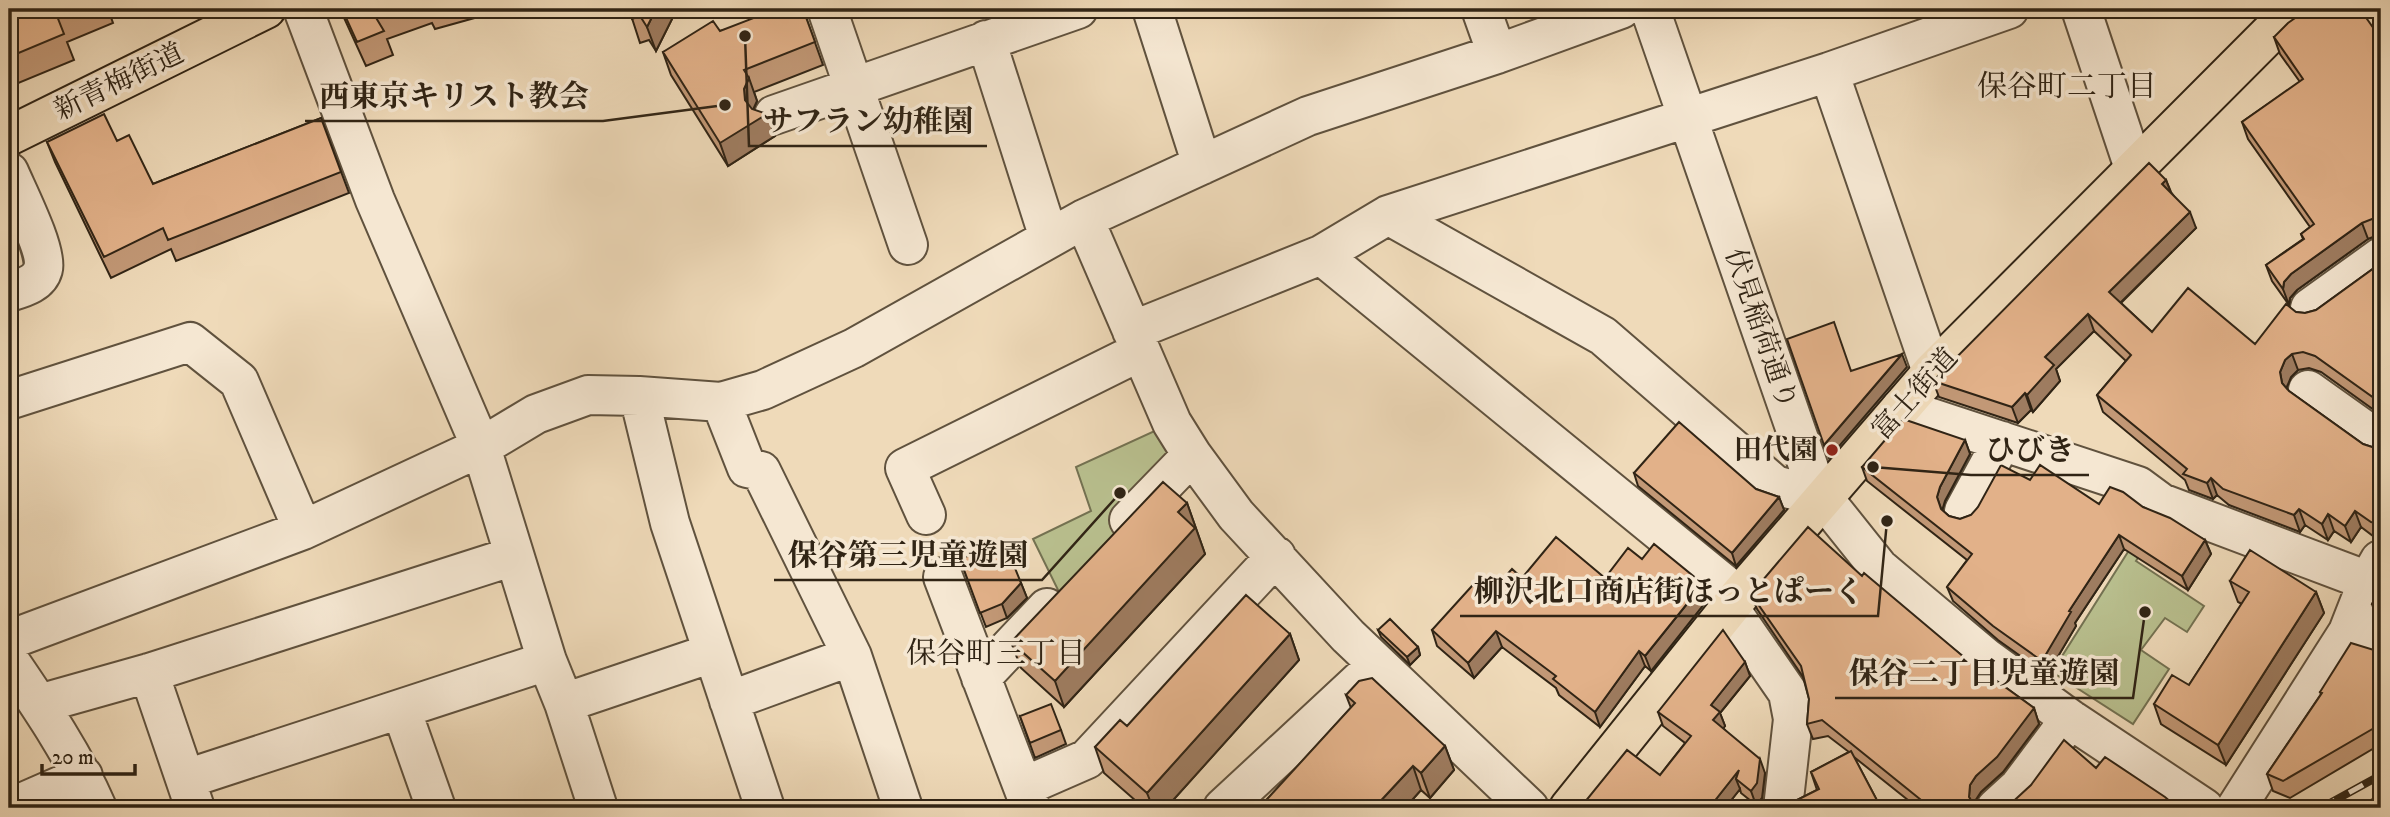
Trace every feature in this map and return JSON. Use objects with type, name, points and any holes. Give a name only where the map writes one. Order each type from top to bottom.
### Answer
[{"type":"main road","name":"新青梅街道","points":[[9,136],[266,9]]},
{"type":"main road","name":"富士街道","points":[[1569,808],[1730,599],[1823,498],[1932,372],[2294,9]]},
{"type":"street","points":[[303,9],[375,200],[481,447],[547,661],[598,808]]},
{"type":"street","points":[[827,9],[908,245]]},
{"type":"street","points":[[774,115],[1078,9]]},
{"type":"street","points":[[1152,9],[1202,165]]},
{"type":"street","points":[[1481,9],[1497,54]]},
{"type":"street","points":[[9,640],[303,530],[481,447],[536,414],[588,395],[720,402],[764,390],[854,348],[1084,219],[1308,116],[1497,54],[1620,9]]},
{"type":"street","name":"伏見稲荷通り","points":[[1650,9],[1810,471],[1823,498],[1879,568],[1985,657],[2070,719],[2203,808]]},
{"type":"street","points":[[926,515],[905,468],[1136,341],[1321,255],[1388,215],[1829,72],[2009,9]]},
{"type":"street","points":[[2081,9],[2134,169]]},
{"type":"street","points":[[986,40],[1049,238]]},
{"type":"street","points":[[1829,72],[1932,372]]},
{"type":"street","points":[[9,172],[44,254],[43,270],[34,282],[9,292]]},
{"type":"street","points":[[1388,215],[1603,336],[1775,485],[1823,498]]},
{"type":"street","points":[[1084,219],[1172,423],[1236,515],[1348,636],[1529,808]]},
{"type":"street","points":[[1321,255],[1730,599],[1788,693],[1793,719],[1786,806]]},
{"type":"street","points":[[2310,308],[2381,257]]},
{"type":"street","points":[[9,400],[190,342],[239,381],[303,530]]},
{"type":"street","points":[[2308,390],[2381,442]]},
{"type":"street","points":[[639,396],[670,523],[765,808]]},
{"type":"street","points":[[720,402],[747,468],[761,471],[852,656],[903,808]]},
{"type":"street","points":[[1901,408],[2137,486],[2161,503],[2375,570],[2364,639],[2236,808]]},
{"type":"street","points":[[1964,511],[2001,441]]},
{"type":"street","points":[[1106,545],[1192,455]]},
{"type":"street","points":[[39,704],[149,673],[514,556]]},
{"type":"street","points":[[943,577],[1027,798],[1087,759],[1276,556]]},
{"type":"street","points":[[981,678],[1069,584]]},
{"type":"street","points":[[564,704],[712,653]]},
{"type":"street","points":[[729,701],[852,656]]},
{"type":"street","points":[[9,660],[39,704],[90,792],[10,808]]},
{"type":"street","points":[[149,673],[190,794],[401,709],[547,661]]},
{"type":"street","points":[[1223,808],[1377,665]]},
{"type":"street","points":[[401,709],[436,808]]},
{"type":"street","points":[[1996,808],[2019,787],[2070,719]]},
{"type":"green space","points":[[1172,423],[1192,455],[1060,594],[1033,539],[1091,511],[1076,467]]},
{"type":"green space","points":[[2157,506],[2167,512],[2136,561],[2204,606],[2187,632],[2165,618],[2141,650],[2169,669],[2133,724],[2052,672]]},
{"type":"building","points":[[9,9],[75,9],[57,16],[64,34],[9,57]]},
{"type":"building","points":[[342,9],[396,9],[375,16],[384,31],[357,42]]},
{"type":"building","points":[[629,9],[656,9],[647,27],[640,16],[632,19]]},
{"type":"building","points":[[777,9],[803,9],[815,42],[744,70],[749,78],[744,89],[745,100],[752,109],[767,114],[720,143],[663,52],[713,21],[720,31]]},
{"type":"building","points":[[2308,9],[2360,9],[2381,39],[2381,220],[2372,219],[2362,223],[2291,274],[2284,282],[2283,289],[2266,265],[2304,239],[2301,234],[2314,224],[2242,122],[2303,79],[2274,37]]},
{"type":"building","points":[[104,114],[117,141],[129,135],[153,184],[321,118],[341,172],[168,240],[163,228],[104,257],[47,142]]},
{"type":"building","points":[[2149,163],[2166,180],[2162,184],[2190,212],[2109,292],[2152,332],[2188,288],[2255,344],[2286,304],[2296,312],[2316,310],[2381,263],[2381,403],[2315,356],[2303,352],[2292,354],[2285,360],[2280,372],[2282,383],[2289,391],[2363,444],[2381,446],[2381,524],[2371,522],[2355,511],[2345,526],[2328,514],[2322,524],[2299,509],[2294,515],[2223,489],[2211,478],[2207,483],[2183,474],[2187,469],[2097,395],[2131,355],[2088,314],[2045,357],[2054,365],[2027,395],[2025,393],[2012,407],[1933,381]]},
{"type":"building","points":[[1834,322],[1851,371],[1902,354],[1824,445],[1787,339]]},
{"type":"building","points":[[1903,419],[1965,440],[1937,497],[1941,509],[1949,516],[1960,519],[1971,515],[2001,465],[2030,480],[2040,465],[2099,504],[2110,487],[2123,492],[2143,507],[2170,518],[2205,540],[2182,576],[2119,535],[2069,611],[2071,612],[2042,661],[1993,626],[1947,587],[1972,554],[1862,467]]},
{"type":"building","points":[[1679,422],[1756,489],[1779,497],[1732,553],[1634,473]]},
{"type":"building","points":[[1163,482],[1187,503],[1178,512],[1195,528],[1055,681],[1011,642]]},
{"type":"building","points":[[1808,527],[1862,576],[1864,573],[1965,658],[2034,708],[1997,757],[1970,785],[1969,797],[1976,808],[1931,808],[1822,720],[1807,724],[1809,699],[1801,666],[1751,594]]},
{"type":"building","points":[[1556,537],[1605,578],[1628,548],[1642,559],[1654,544],[1703,584],[1645,656],[1639,651],[1595,712],[1553,679],[1556,676],[1496,631],[1468,663],[1432,630],[1481,576],[1495,588],[1512,569],[1522,578]]},
{"type":"building","points":[[1004,541],[1021,583],[1002,604],[980,613],[960,559]]},
{"type":"building","points":[[2250,550],[2316,592],[2218,745],[2154,704],[2172,675],[2189,685],[2249,592],[2230,581]]},
{"type":"building","points":[[2381,588],[2381,608],[2372,604]]},
{"type":"building","points":[[1246,595],[1290,634],[1147,793],[1095,747],[1120,720],[1127,726]]},
{"type":"building","points":[[1390,619],[1418,647],[1407,657],[1378,630]]},
{"type":"building","points":[[1723,630],[1745,662],[1711,705],[1720,712],[1713,720],[1760,759],[1757,783],[1751,791],[1736,779],[1739,770],[1709,808],[1580,808],[1627,750],[1660,775],[1691,736],[1658,712]]},
{"type":"building","points":[[2351,643],[2381,650],[2381,724],[2283,781],[2267,774],[2322,693],[2320,692]]},
{"type":"building","points":[[1372,678],[1445,746],[1421,773],[1413,766],[1374,808],[1259,808],[1355,703],[1346,695],[1359,681]]},
{"type":"building","points":[[1051,704],[1061,730],[1030,743],[1020,716]]},
{"type":"building","points":[[2064,740],[2096,768],[2105,757],[2178,808],[2006,808],[2031,785]]},
{"type":"building","points":[[1851,751],[1881,808],[1801,808],[1797,800],[1819,789],[1811,772]]},
{"type":"railway","points":[[2321,808],[2381,775]]},
{"type":"railway","points":[[2362,808],[2381,798]]},
{"type":"place","name":"サフラン幼稚園","points":[[745,36]]},
{"type":"place","name":"西東京キリスト教会","points":[[725,105]]},
{"type":"place","name":"田代園","points":[[1832,450]]},
{"type":"place","name":"ひびき","points":[[1873,467]]},
{"type":"place","name":"保谷第三児童遊園","points":[[1120,493]]},
{"type":"place","name":"柳沢北口商店街ほっとぱーく","points":[[1887,521]]},
{"type":"place","name":"保谷二丁目児童遊園","points":[[2145,612]]},
{"type":"district","name":"保谷町二丁目","points":[[2067,87]]},
{"type":"district","name":"保谷町三丁目","points":[[996,654]]}]
